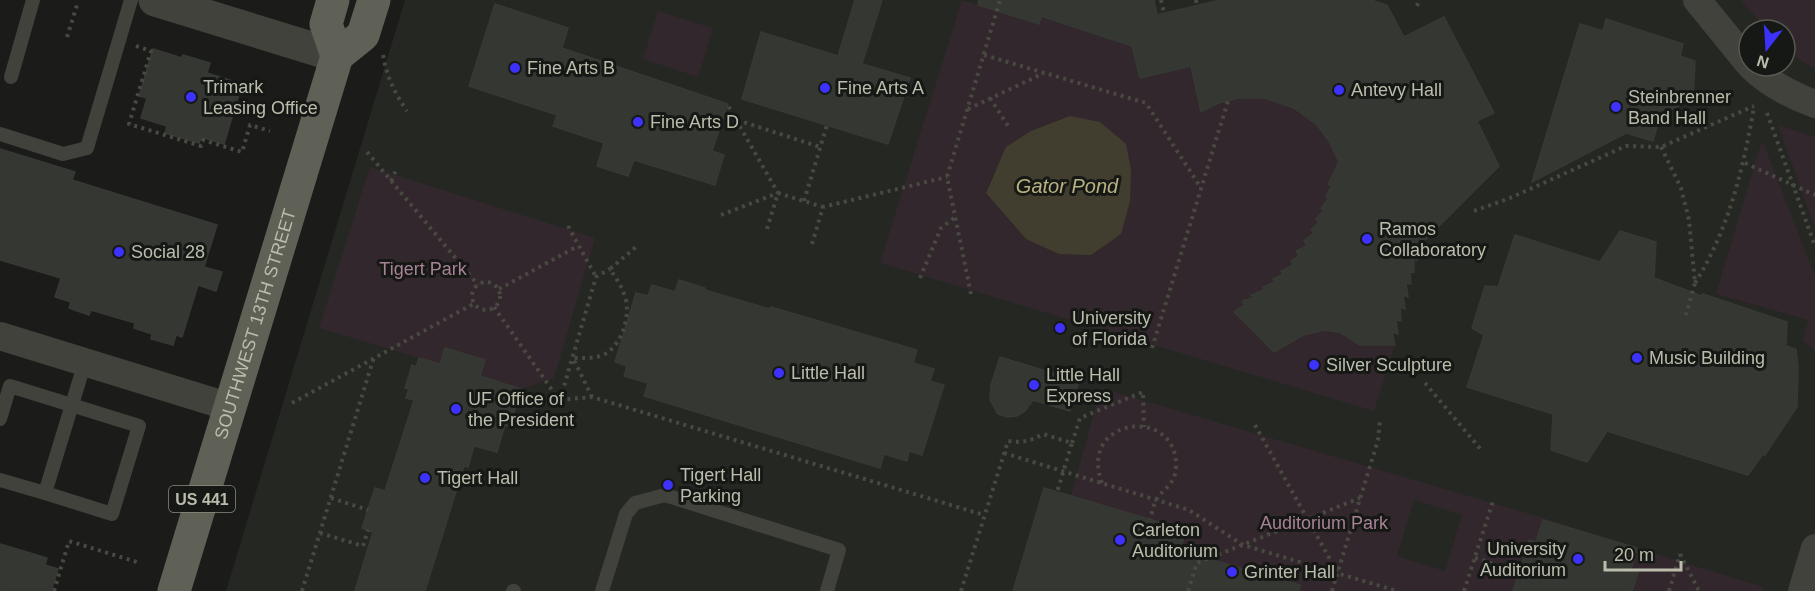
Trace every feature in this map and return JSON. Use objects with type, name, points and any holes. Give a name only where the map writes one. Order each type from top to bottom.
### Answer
[{"type":"main road","points":[[333,0],[326,24],[337,56],[363,35],[374,0]]},
{"type":"main road","name":"SOUTHWEST 13TH STREET","points":[[174,591],[337,56]]},
{"type":"street","points":[[155,0],[337,56]]},
{"type":"street","points":[[1697,0],[1737,49]]},
{"type":"street","points":[[1766,78],[1796,97],[1815,104]]},
{"type":"street","points":[[0,336],[231,407]]},
{"type":"street","points":[[1802,591],[1815,548]]},
{"type":"lane","points":[[10,77],[33,0]]},
{"type":"lane","points":[[0,134],[63,154],[87,148],[130,0]]},
{"type":"lane","points":[[45,494],[85,362]]},
{"type":"lane","points":[[0,419],[10,387],[140,426],[112,514],[0,480]]},
{"type":"lane","points":[[602,591],[626,514],[635,503],[665,495],[839,549],[826,591]]},
{"type":"path","points":[[971,294],[947,177],[1000,0]]},
{"type":"path","points":[[1161,0],[1164,13]]},
{"type":"path","points":[[1417,6],[1419,0]]},
{"type":"path","points":[[67,37],[77,5]]},
{"type":"path","points":[[132,45],[151,51],[129,124],[201,146],[203,140],[242,152],[250,125],[270,131]]},
{"type":"path","points":[[383,54],[393,91],[407,111]]},
{"type":"path","points":[[984,55],[1146,103],[1201,188]]},
{"type":"path","points":[[968,109],[1045,73]]},
{"type":"path","points":[[990,98],[1010,129]]},
{"type":"path","points":[[1152,348],[1228,101]]},
{"type":"path","points":[[727,104],[778,193],[767,229]]},
{"type":"path","points":[[1474,211],[1510,198],[1626,146],[1661,147],[1754,106],[1744,163],[1721,235],[1710,260],[1695,283],[1686,315]]},
{"type":"path","points":[[1767,113],[1815,246]]},
{"type":"path","points":[[736,120],[820,147]]},
{"type":"path","points":[[804,201],[827,125]]},
{"type":"path","points":[[1661,147],[1681,188],[1689,220],[1695,283]]},
{"type":"path","points":[[367,152],[478,285]]},
{"type":"path","points":[[1744,163],[1815,195]]},
{"type":"path","points":[[391,181],[397,168]]},
{"type":"path","points":[[721,215],[778,193],[824,207],[947,177]]},
{"type":"path","points":[[812,244],[824,207]]},
{"type":"path","points":[[920,278],[942,228],[954,218]]},
{"type":"path","points":[[568,226],[596,278]]},
{"type":"path","points":[[499,289],[578,246]]},
{"type":"path","points":[[560,400],[596,278],[636,247]]},
{"type":"path","points":[[573,358],[591,359],[607,353],[618,341],[624,328],[625,296],[610,269]]},
{"type":"path","points":[[492,283],[499,289],[499,301],[494,307],[481,309],[475,303],[473,291],[478,285],[492,283]]},
{"type":"path","points":[[292,403],[475,303]]},
{"type":"path","points":[[494,307],[560,400]]},
{"type":"path","points":[[302,591],[374,357]]},
{"type":"path","points":[[573,358],[592,397]]},
{"type":"path","points":[[1425,383],[1483,452]]},
{"type":"path","points":[[1057,492],[1080,418],[1143,392],[1144,427]]},
{"type":"path","points":[[560,400],[592,397],[984,515]]},
{"type":"path","points":[[1332,591],[1377,440],[1380,418]]},
{"type":"path","points":[[1255,425],[1338,573]]},
{"type":"path","points":[[1102,483],[1098,473],[1100,450],[1115,432],[1126,427],[1144,427],[1162,434],[1170,444],[1175,456],[1176,468],[1173,480],[1166,491],[1156,499],[1150,519]]},
{"type":"path","points":[[961,591],[1008,441],[1020,443],[1043,434],[1072,442]]},
{"type":"path","points":[[1004,453],[1190,510],[1243,545],[1397,591]]},
{"type":"path","points":[[331,498],[368,510]]},
{"type":"path","points":[[1188,591],[1197,563],[1360,498]]},
{"type":"path","points":[[1464,591],[1494,498]]},
{"type":"path","points":[[320,533],[363,546],[368,530]]},
{"type":"path","points":[[54,591],[69,541],[137,562]]},
{"type":"path","points":[[1669,591],[1680,554],[1699,591]]},
{"type":"path","points":[[1475,558],[1519,572]]},
{"type":"shaded area","name":"University of Florida","points":[[405,0],[1815,0],[1815,591],[226,591]]},
{"type":"green space","points":[[962,0],[1039,24],[1042,13],[1051,19],[1119,42],[1131,41],[1140,78],[1184,68],[1179,47],[1187,45],[1202,113],[1231,101],[1262,99],[1292,107],[1318,125],[1341,166],[1328,183],[1332,186],[1326,195],[1329,198],[1321,207],[1324,210],[1319,222],[1311,230],[1314,233],[1307,246],[1297,251],[1299,256],[1291,261],[1293,265],[1282,271],[1283,274],[1274,279],[1275,282],[1263,287],[1264,290],[1252,294],[1254,298],[1243,302],[1245,305],[1234,312],[1293,340],[1314,331],[1324,330],[1340,332],[1360,345],[1395,345],[1374,411],[880,263]],"holes":[[[994,172],[1026,239],[986,193]]]},
{"type":"green space","points":[[1741,0],[1815,0],[1815,69],[1797,58],[1797,18],[1757,18]]},
{"type":"green space","points":[[658,11],[713,28],[698,77],[643,59]]},
{"type":"green space","points":[[1778,125],[1815,137],[1815,228]]},
{"type":"green space","points":[[1762,140],[1815,276],[1815,350],[1803,341],[1808,320],[1716,294]]},
{"type":"green space","name":"Tigert Park","points":[[370,167],[595,238],[554,378],[521,389],[480,376],[485,360],[445,348],[440,364],[319,328]]},
{"type":"green space","name":"Auditorium Park","points":[[1101,388],[1530,514],[1762,587],[1764,591],[1632,591],[1638,573],[1631,570],[1637,548],[1543,520],[1536,542],[1528,541],[1513,591],[1292,591],[1180,549],[1186,530],[1071,496]],"holes":[[[1414,500],[1462,515],[1445,571],[1397,556]]]},
{"type":"water","name":"Gator Pond","points":[[1070,116],[1100,122],[1126,144],[1131,170],[1130,201],[1121,234],[1091,255],[1059,254],[1026,239],[986,193],[1006,147],[1031,131]]},
{"type":"building","name":"Fine Arts A","points":[[855,0],[882,0],[862,64],[910,78],[888,144],[742,99],[761,32],[838,56]]},
{"type":"building","points":[[979,0],[1154,0],[1157,15],[1220,0],[1371,0],[1387,5],[1404,37],[1444,17],[1494,113],[1477,121],[1499,166],[1423,242],[1417,260],[1414,259],[1414,272],[1410,271],[1411,284],[1406,283],[1408,297],[1403,295],[1405,309],[1400,307],[1401,321],[1396,320],[1398,334],[1392,332],[1395,345],[1360,345],[1340,332],[1324,330],[1303,335],[1274,352],[1234,312],[1245,305],[1242,301],[1254,298],[1251,295],[1264,290],[1263,287],[1275,282],[1273,279],[1283,274],[1281,271],[1293,265],[1291,261],[1299,256],[1296,251],[1307,246],[1304,241],[1314,233],[1311,230],[1319,222],[1316,219],[1324,210],[1321,208],[1329,198],[1326,196],[1332,186],[1328,184],[1339,162],[1329,141],[1317,125],[1294,108],[1264,98],[1239,98],[1219,103],[1201,112],[1191,66],[1140,78],[1132,46],[1041,16],[1039,24],[978,5]]},
{"type":"building","name":"Fine Arts D","points":[[495,4],[568,28],[562,48],[728,104],[712,151],[724,155],[715,185],[634,160],[628,176],[597,166],[604,143],[553,126],[557,115],[469,86]]},
{"type":"building","name":"Steinbrenner Band Hall","points":[[1606,19],[1683,44],[1680,56],[1695,61],[1693,99],[1660,115],[1653,141],[1626,133],[1532,182],[1580,24],[1603,31]]},
{"type":"building","name":"Trimark Leasing Office","points":[[153,49],[182,58],[183,55],[210,63],[207,73],[242,84],[224,144],[201,137],[199,143],[165,133],[167,126],[141,118],[147,98],[139,96]]},
{"type":"building","name":"Social 28","points":[[0,149],[75,172],[72,180],[217,225],[204,267],[222,272],[216,291],[198,285],[182,337],[176,335],[173,345],[151,339],[152,334],[134,328],[135,323],[91,310],[89,315],[69,308],[71,302],[55,297],[61,278],[0,260]]},
{"type":"building","name":"Music Building","points":[[1620,231],[1656,242],[1654,278],[1702,296],[1703,294],[1787,322],[1786,346],[1796,349],[1797,407],[1765,455],[1762,455],[1748,475],[1607,431],[1587,462],[1551,450],[1553,414],[1467,387],[1484,335],[1472,328],[1485,286],[1498,287],[1515,235],[1600,262]]},
{"type":"building","name":"Little Hall","points":[[679,280],[705,288],[705,290],[917,350],[913,363],[934,369],[930,381],[944,385],[922,455],[909,451],[907,461],[884,454],[880,468],[644,396],[648,383],[624,376],[627,366],[615,362],[636,293],[648,296],[652,285],[675,292]]},
{"type":"building","name":"Tigert Hall","points":[[445,348],[485,360],[480,376],[521,389],[510,427],[505,425],[497,452],[474,446],[468,467],[464,466],[425,591],[355,591],[373,532],[362,528],[375,488],[385,491],[414,400],[406,398],[409,389],[405,388],[412,365],[416,367],[419,358],[440,364]]},
{"type":"building","name":"Little Hall Express","points":[[1000,357],[1079,381],[1070,411],[1033,400],[1025,411],[1017,416],[1007,417],[998,414],[990,400],[991,385]]},
{"type":"building","name":"Carleton Auditorium","points":[[1044,488],[1186,530],[1180,551],[1300,585],[1299,591],[1013,591]]},
{"type":"building","name":"University Auditorium","points":[[1543,520],[1637,548],[1631,570],[1638,573],[1632,591],[1513,591],[1529,540],[1536,542]]},
{"type":"building","points":[[0,544],[47,558],[45,565],[58,569],[51,591],[0,591]]},
{"type":"place","name":"Fine Arts B","points":[[515,68]]},
{"type":"place","name":"Fine Arts A","points":[[825,88]]},
{"type":"place","name":"Antevy Hall","points":[[1339,90]]},
{"type":"place","name":"Trimark Leasing Office","points":[[191,97]]},
{"type":"place","name":"Steinbrenner Band Hall","points":[[1616,107]]},
{"type":"place","name":"Fine Arts D","points":[[638,122]]},
{"type":"place","name":"Ramos Collaboratory","points":[[1367,239]]},
{"type":"place","name":"Social 28","points":[[119,252]]},
{"type":"place","name":"University of Florida","points":[[1060,328]]},
{"type":"place","name":"Music Building","points":[[1637,358]]},
{"type":"place","name":"Silver Sculpture","points":[[1314,365]]},
{"type":"place","name":"Little Hall","points":[[779,373]]},
{"type":"place","name":"Little Hall Express","points":[[1034,385]]},
{"type":"place","name":"UF Office of the President","points":[[456,409]]},
{"type":"place","name":"Tigert Hall","points":[[425,478]]},
{"type":"place","name":"Tigert Hall Parking","points":[[668,485]]},
{"type":"place","name":"Carleton Auditorium","points":[[1120,540]]},
{"type":"place","name":"University Auditorium","points":[[1578,559]]},
{"type":"place","name":"Grinter Hall","points":[[1232,572]]}]
